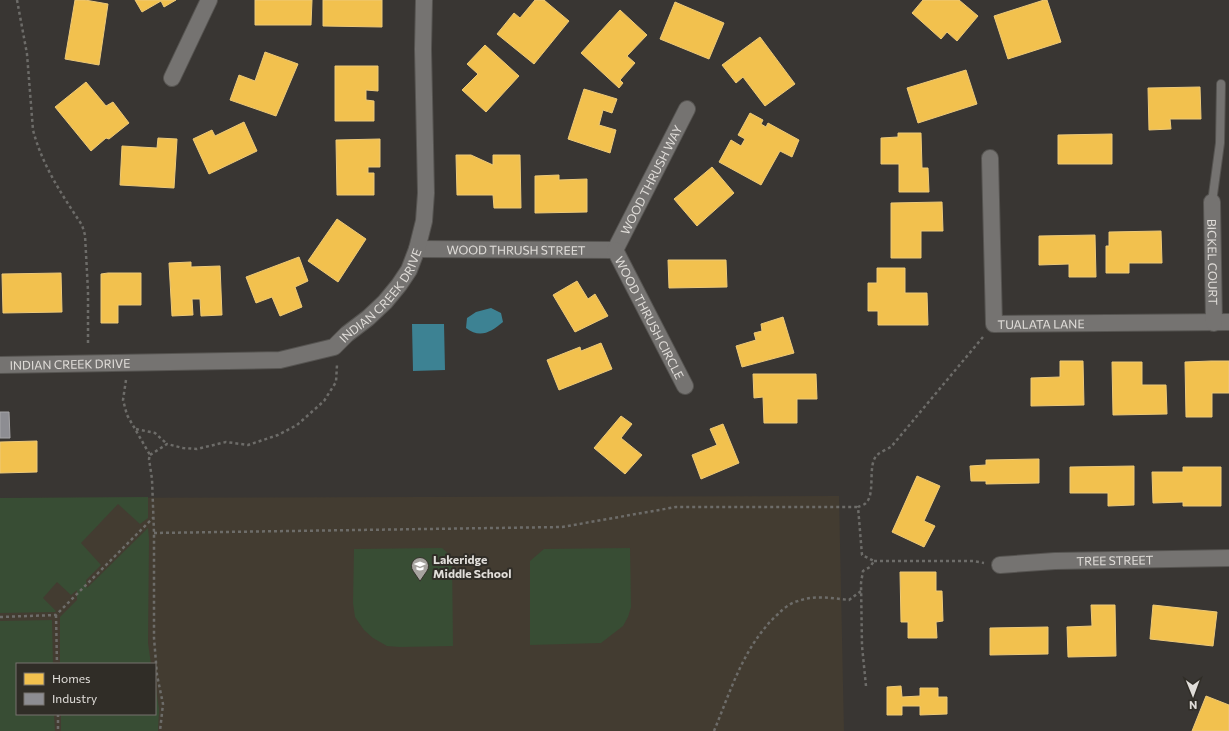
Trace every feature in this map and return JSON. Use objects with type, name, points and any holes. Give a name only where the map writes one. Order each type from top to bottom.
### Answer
[{"type":"street","points":[[172,78],[209,0]]},
{"type":"street","name":"INDIAN CREEK DRIVE","points":[[0,365],[280,360],[334,347],[368,318],[385,302],[399,285],[408,270],[417,249],[424,221],[426,194],[422,49],[424,0]]},
{"type":"street","name":"WOOD THRUSH WAY","points":[[615,250],[687,109]]},
{"type":"street","name":"TUALATA LANE","points":[[990,158],[994,324],[1221,323]]},
{"type":"street","name":"BICKEL COURT","points":[[1212,202],[1221,323]]},
{"type":"street","name":"WOOD THRUSH STREET","points":[[417,249],[615,250]]},
{"type":"street","name":"WOOD THRUSH CIRCLE","points":[[615,250],[685,386]]},
{"type":"street","name":"TREE STREET","points":[[1000,565],[1055,561],[1229,558]]},
{"type":"lane","points":[[1212,202],[1220,143],[1221,84]]},
{"type":"path","points":[[17,0],[27,54],[33,130],[46,167],[82,225],[85,235],[88,291],[88,346]]},
{"type":"path","points":[[154,533],[562,527],[676,507],[858,507],[867,502],[870,495],[872,465],[877,455],[891,447],[994,324]]},
{"type":"path","points":[[136,429],[155,433],[167,444],[183,448],[197,448],[226,442],[248,445],[278,435],[297,425],[324,401],[336,382],[338,362],[334,347]]},
{"type":"path","points":[[123,362],[127,378],[123,400],[127,415],[150,455],[154,517],[154,638],[157,675],[163,704],[160,731]]},
{"type":"path","points":[[150,455],[167,444]]},
{"type":"path","points":[[858,507],[862,555],[874,561],[973,561],[1000,565]]},
{"type":"path","points":[[0,617],[56,616],[154,517]]},
{"type":"path","points":[[866,686],[862,646],[861,583],[863,571],[870,567],[874,561]]},
{"type":"path","points":[[714,731],[745,656],[754,642],[780,612],[796,601],[826,598],[849,600],[862,591]]},
{"type":"path","points":[[56,616],[57,663]]},
{"type":"path","points":[[58,715],[58,731]]},
{"type":"shaded area","name":"Lakeridge Middle School","points":[[839,496],[844,731],[0,731],[0,498]]},
{"type":"green space","points":[[148,497],[148,518],[140,524],[118,504],[81,543],[101,565],[86,580],[87,588],[148,528],[148,643],[151,663],[60,663],[60,617],[77,600],[77,590],[71,595],[57,582],[43,598],[56,611],[55,612],[0,613],[0,498]]},
{"type":"green space","points":[[442,548],[452,557],[453,646],[387,646],[373,638],[364,630],[355,617],[353,603],[354,549]]},
{"type":"green space","points":[[630,548],[631,607],[623,626],[601,643],[530,645],[530,561],[544,549]]},
{"type":"green space","points":[[52,620],[53,663],[16,663],[16,715],[54,715],[55,731],[0,731],[0,621]]},
{"type":"green space","points":[[156,689],[159,709],[158,731],[61,731],[61,715],[156,715]]},
{"type":"water","points":[[491,308],[501,313],[503,322],[494,329],[481,334],[466,328],[467,318],[476,312]]},
{"type":"water","points":[[412,324],[444,324],[445,370],[413,371]]},
{"type":"building: Homes","points":[[75,0],[85,0],[108,4],[99,65],[65,59]]},
{"type":"building: Homes","points":[[135,0],[176,0],[164,7],[161,1],[142,12]]},
{"type":"building: Homes","points":[[255,0],[312,0],[311,25],[255,25]]},
{"type":"building: Homes","points":[[323,0],[382,0],[382,27],[323,26]]},
{"type":"building: Homes","points":[[535,0],[544,0],[569,21],[534,64],[497,34],[514,13],[520,18]]},
{"type":"building: Homes","points":[[923,0],[959,0],[978,16],[957,41],[947,32],[941,39],[912,13]]},
{"type":"building: Homes","points":[[1047,0],[1061,42],[1008,59],[994,16]]},
{"type":"building: Homes","points":[[675,2],[724,23],[709,59],[660,39]]},
{"type":"building: Homes","points":[[620,10],[647,35],[627,56],[635,63],[620,80],[623,83],[619,88],[581,53]]},
{"type":"building: Homes","points":[[760,37],[795,84],[765,106],[743,77],[736,83],[722,65]]},
{"type":"building: Homes","points":[[485,45],[519,76],[486,112],[462,90],[478,74],[467,64]]},
{"type":"building: Homes","points":[[265,52],[298,64],[276,116],[230,100],[239,75],[255,81]]},
{"type":"building: Homes","points":[[335,66],[378,66],[378,91],[366,90],[366,100],[374,101],[374,121],[335,121]]},
{"type":"building: Homes","points":[[966,70],[977,104],[918,123],[907,88]]},
{"type":"building: Homes","points":[[86,82],[106,106],[113,102],[129,123],[109,139],[106,138],[91,151],[55,107]]},
{"type":"building: Homes","points":[[1200,87],[1201,119],[1170,119],[1171,129],[1149,130],[1148,88]]},
{"type":"building: Homes","points":[[584,89],[617,99],[612,113],[603,110],[599,125],[616,130],[610,153],[568,139]]},
{"type":"building: Homes","points":[[750,113],[763,120],[761,124],[766,127],[768,123],[799,140],[792,157],[780,151],[761,185],[719,162],[731,140],[741,146],[745,139],[738,135]]},
{"type":"building: Homes","points":[[244,122],[257,151],[209,174],[193,139],[212,130],[215,136]]},
{"type":"building: Homes","points":[[898,133],[921,133],[922,168],[928,168],[929,192],[899,192],[899,164],[881,164],[881,138],[898,137]]},
{"type":"building: Homes","points":[[1112,134],[1112,164],[1058,164],[1058,135]]},
{"type":"building: Homes","points":[[158,138],[177,139],[174,188],[120,185],[122,146],[157,148]]},
{"type":"building: Homes","points":[[380,139],[380,167],[368,167],[368,173],[374,173],[374,195],[337,195],[336,140]]},
{"type":"building: Homes","points":[[456,155],[471,155],[493,165],[493,155],[520,155],[521,208],[494,208],[493,195],[457,195]]},
{"type":"building: Homes","points":[[712,167],[734,193],[697,226],[674,199]]},
{"type":"building: Homes","points":[[559,175],[559,180],[587,179],[587,212],[535,213],[535,176]]},
{"type":"building: Homes","points":[[942,202],[943,231],[921,231],[921,258],[891,258],[891,203]]},
{"type":"building: Homes","points":[[337,219],[366,239],[338,282],[308,261]]},
{"type":"building: Homes","points":[[1161,231],[1162,263],[1129,263],[1129,273],[1106,273],[1106,246],[1109,246],[1109,232]]},
{"type":"building: Homes","points":[[1095,235],[1096,277],[1069,277],[1069,264],[1039,265],[1039,236]]},
{"type":"building: Homes","points":[[299,257],[308,281],[295,287],[302,307],[280,316],[272,297],[256,303],[246,277]]},
{"type":"building: Homes","points":[[668,260],[726,260],[727,287],[669,288]]},
{"type":"building: Homes","points":[[191,262],[191,267],[220,266],[222,315],[201,316],[200,299],[192,299],[193,315],[172,316],[169,263]]},
{"type":"building: Homes","points":[[877,268],[905,268],[905,293],[927,293],[928,325],[878,325],[878,311],[868,311],[868,283],[877,283]]},
{"type":"building: Homes","points":[[61,273],[62,312],[3,313],[2,274]]},
{"type":"building: Homes","points":[[141,273],[141,305],[118,305],[118,323],[101,323],[101,274]]},
{"type":"building: Homes","points":[[577,281],[588,299],[595,294],[608,316],[575,332],[553,295]]},
{"type":"building: Homes","points":[[783,317],[794,353],[742,367],[736,346],[756,340],[754,333],[762,331],[761,324]]},
{"type":"building: Homes","points":[[601,343],[612,369],[559,390],[547,360],[580,347],[581,351]]},
{"type":"building: Homes","points":[[1060,361],[1083,361],[1084,405],[1031,406],[1031,378],[1060,377]]},
{"type":"building: Homes","points":[[1229,361],[1229,393],[1212,393],[1212,417],[1186,417],[1185,362]]},
{"type":"building: Homes","points":[[1112,362],[1142,362],[1142,385],[1166,385],[1167,414],[1113,415]]},
{"type":"building: Homes","points":[[753,374],[816,374],[817,399],[797,399],[797,423],[764,423],[763,397],[754,398]]},
{"type":"building: Homes","points":[[621,416],[632,424],[621,438],[642,455],[625,474],[594,448]]},
{"type":"building: Homes","points":[[723,424],[739,463],[701,479],[692,455],[717,445],[710,429]]},
{"type":"building: Homes","points":[[37,441],[37,472],[0,473],[0,442]]},
{"type":"building: Homes","points":[[1039,459],[1039,483],[986,484],[986,481],[971,481],[970,466],[986,465],[986,460]]},
{"type":"building: Homes","points":[[1134,466],[1134,505],[1108,506],[1108,493],[1070,493],[1070,467]]},
{"type":"building: Homes","points":[[1183,467],[1221,467],[1221,506],[1183,506],[1183,502],[1153,503],[1152,472],[1183,472]]},
{"type":"building: Homes","points":[[917,476],[940,486],[924,521],[935,526],[924,547],[892,532]]},
{"type":"building: Homes","points":[[900,572],[936,572],[936,591],[942,591],[943,621],[936,622],[937,638],[908,638],[908,622],[901,622]]},
{"type":"building: Homes","points":[[1091,605],[1115,605],[1116,656],[1068,657],[1067,627],[1092,626]]},
{"type":"building: Homes","points":[[1153,605],[1217,612],[1213,646],[1150,639]]},
{"type":"building: Homes","points":[[1048,627],[1048,654],[990,655],[990,628]]},
{"type":"building: Homes","points":[[901,686],[902,697],[920,696],[920,688],[938,688],[938,697],[947,697],[947,714],[920,715],[920,706],[902,706],[902,715],[887,715],[887,687]]},
{"type":"building: Homes","points":[[1206,696],[1229,705],[1229,731],[1192,731]]},
{"type":"building: Industry","points":[[0,412],[9,412],[10,438],[0,438]]},
{"type":"place","name":"Lakeridge Middle School","points":[[420,581]]}]
